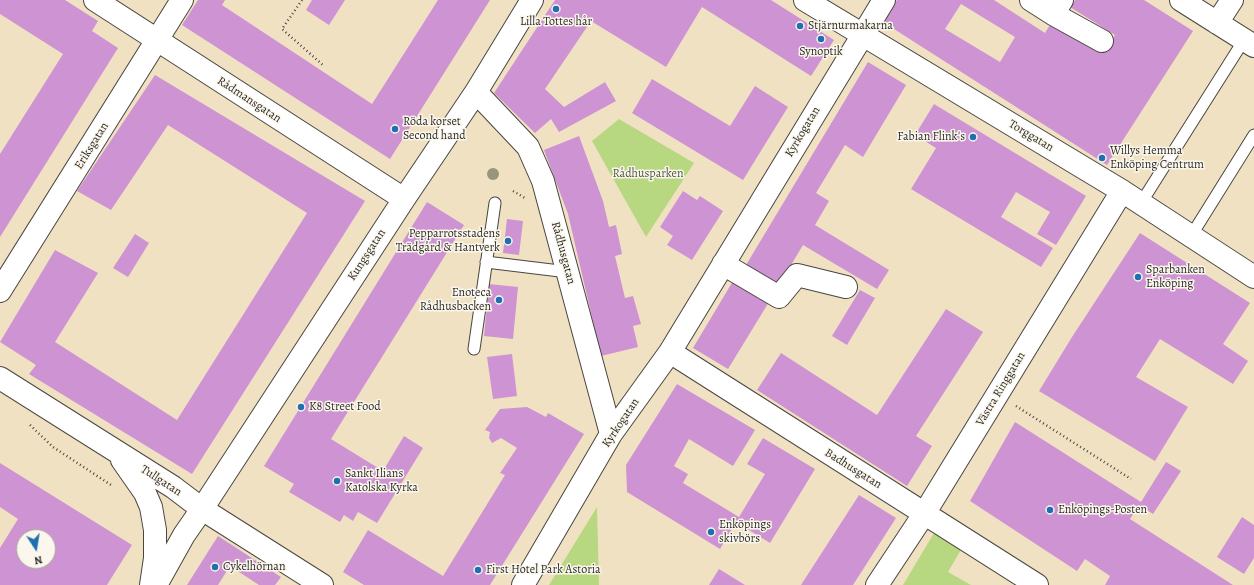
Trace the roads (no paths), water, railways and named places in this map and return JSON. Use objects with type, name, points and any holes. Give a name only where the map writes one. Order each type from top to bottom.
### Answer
[{"type":"street","name":"Rådmansgatan","points":[[95,0],[404,199]]},
{"type":"street","name":"Eriksgatan","points":[[0,291],[182,0]]},
{"type":"street","name":"Kungsgatan","points":[[156,585],[184,535],[404,199],[476,92],[532,0]]},
{"type":"street","name":"Torggatan","points":[[805,0],[825,8],[862,35],[1122,191],[1254,277]]},
{"type":"street","name":"Kyrkogatan","points":[[523,585],[612,434],[670,352],[884,0]]},
{"type":"street","points":[[1031,0],[1057,7],[1102,41]]},
{"type":"street","points":[[1181,0],[1249,43]]},
{"type":"street","points":[[1217,23],[1232,0]]},
{"type":"street","name":"Rådhusgatan","points":[[476,92],[528,147],[543,181],[612,434]]},
{"type":"street","name":"Västra Ringgatan","points":[[878,585],[924,514],[1122,191]]},
{"type":"street","points":[[724,264],[779,297],[797,275],[846,287]]},
{"type":"street","name":"Badhusgatan","points":[[670,352],[1037,585]]},
{"type":"street","name":"Tullgatan","points":[[0,378],[173,487],[202,509],[322,585]]},
{"type":"street","points":[[117,453],[145,493],[151,507],[155,530],[156,558],[151,585]]},
{"type":"lane","points":[[1141,203],[1249,43]]},
{"type":"lane","points":[[1191,236],[1254,135]]},
{"type":"lane","points":[[474,349],[495,203]]},
{"type":"lane","points":[[486,262],[568,272]]},
{"type":"place","name":"Lilla Tottes hår","points":[[556,9]]},
{"type":"place","name":"Stjärnurmakarna","points":[[800,26]]},
{"type":"place","name":"Synoptik","points":[[821,39]]},
{"type":"place","name":"Röda korset Second hand","points":[[395,129]]},
{"type":"place","name":"Fabian Flink's","points":[[973,137]]},
{"type":"place","name":"Willys Hemma Enköping Centrum","points":[[1102,158]]},
{"type":"place","name":"Pepparrotsstadens Trädgård & Hantverk","points":[[508,241]]},
{"type":"place","name":"Sparbanken Enköping","points":[[1138,277]]},
{"type":"place","name":"Enoteca Rådhusbacken","points":[[499,300]]},
{"type":"place","name":"K8 Street Food","points":[[301,407]]},
{"type":"place","name":"Sankt Ilians Katolska Kyrka","points":[[337,481]]},
{"type":"place","name":"Enköpings-Posten","points":[[1050,510]]},
{"type":"place","name":"Enköpings skivbörs","points":[[711,532]]},
{"type":"place","name":"Cykelhörnan","points":[[215,567]]},
{"type":"place","name":"First Hotel Park Astoria","points":[[478,570]]},
{"type":"park label","name":"Rådhusparken","points":[[648,174]]}]
